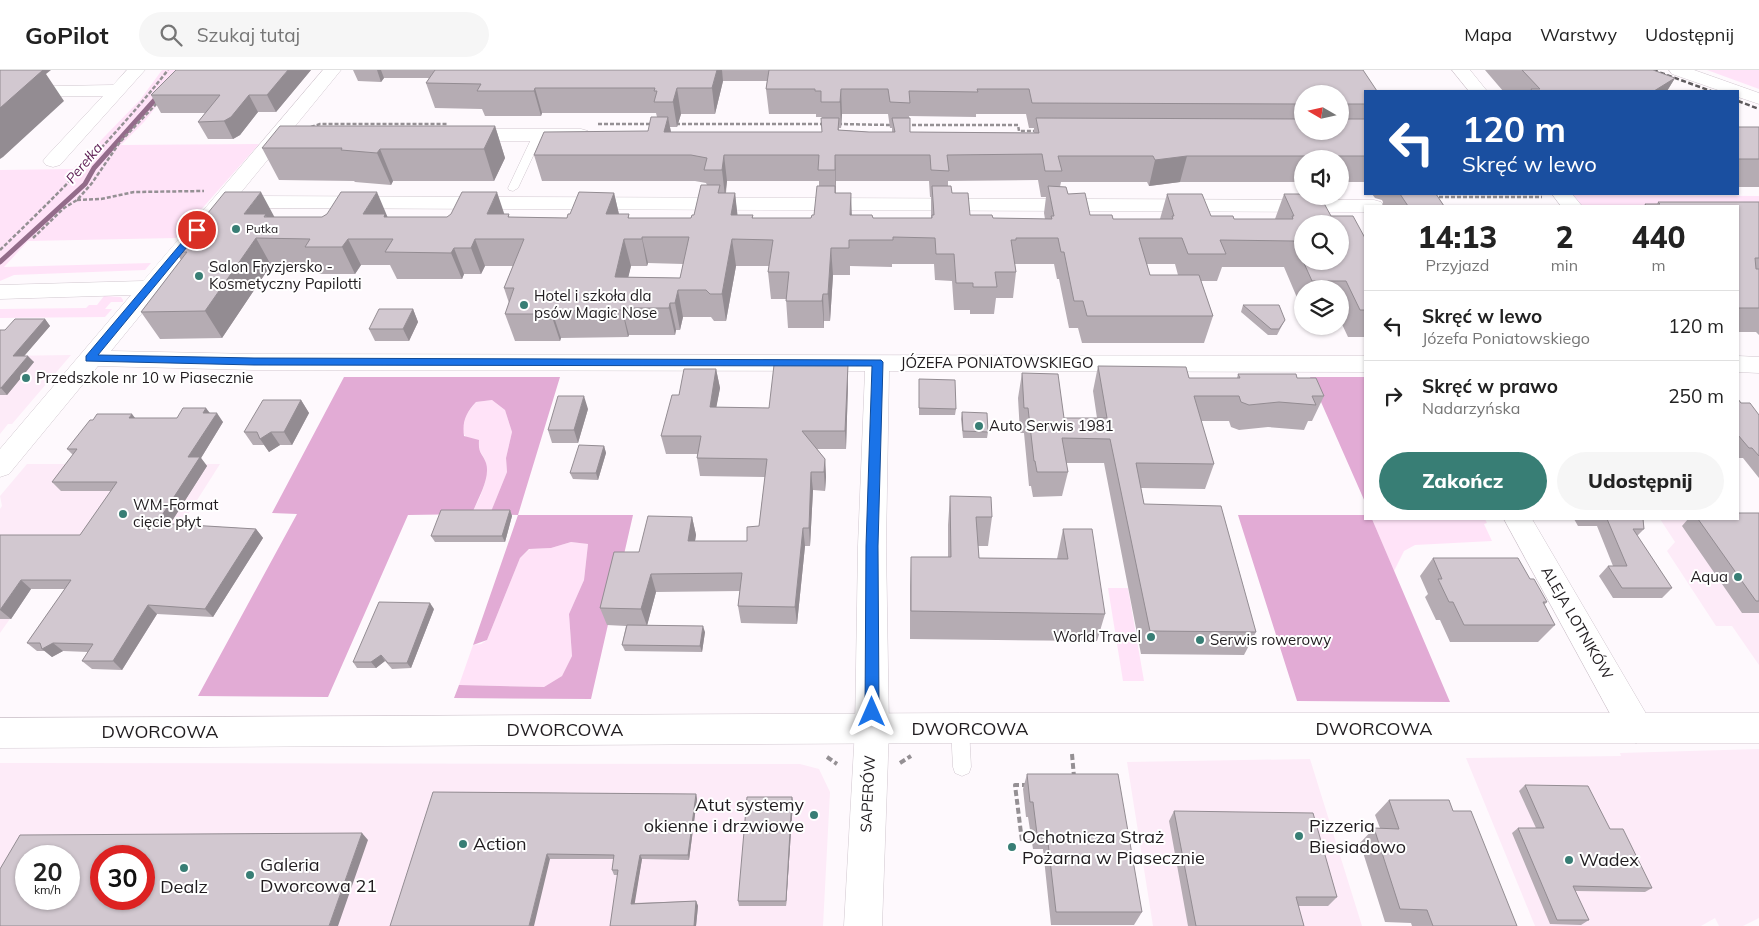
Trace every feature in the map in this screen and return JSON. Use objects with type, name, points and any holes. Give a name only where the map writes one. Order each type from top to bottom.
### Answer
[{"type":"street","points":[[53,162],[136,70]]},
{"type":"street","points":[[0,467],[332,70]]},
{"type":"street","points":[[1461,70],[1477,90]]},
{"type":"street","points":[[1678,70],[1734,90]]},
{"type":"street","points":[[0,92],[118,90]]},
{"type":"street","points":[[1739,92],[1759,99]]},
{"type":"street","points":[[446,129],[538,135],[598,129]]},
{"type":"street","points":[[277,134],[308,131]]},
{"type":"street","points":[[1563,195],[1571,205]]},
{"type":"street","points":[[225,196],[1364,206]]},
{"type":"street","points":[[0,292],[148,288]]},
{"type":"street","name":"JÓZEFA PONIATOWSKIEGO","points":[[90,358],[244,362],[1364,364]]},
{"type":"street","name":"SAPERÓW","points":[[870,904],[872,546],[878,362]]},
{"type":"street","points":[[1739,364],[1759,365]]},
{"type":"street","name":"ALEJA LOTNIKÓW","points":[[1519,520],[1636,728]]},
{"type":"street","name":"DWORCOWA","points":[[0,733],[960,728],[1759,728]]},
{"type":"lane","points":[[513,188],[538,135]]},
{"type":"lane","points":[[960,728],[962,766]]},
{"type":"path","points":[[0,250],[58,194],[145,99],[168,70]]},
{"type":"path","points":[[33,238],[64,208],[77,200],[92,183],[120,142],[164,96]]},
{"type":"path","points":[[308,131],[320,124],[446,129]]},
{"type":"path","points":[[598,129],[656,124]]},
{"type":"path","points":[[676,124],[896,125]]},
{"type":"path","points":[[905,125],[1018,125],[1019,131],[1044,131]]},
{"type":"path","points":[[77,200],[101,199],[134,192],[225,196]]},
{"type":"path","points":[[1071,752],[1075,784]]},
{"type":"path","points":[[1032,841],[1022,841],[1015,785],[1035,784]]},
{"type":"shaded area","points":[[162,70],[185,70],[144,122],[121,145],[259,144],[176,238],[28,241],[4,267],[151,263],[145,270],[14,275],[0,281],[0,170],[73,169],[140,100]]},
{"type":"shaded area","points":[[1707,70],[1759,70],[1759,89]]},
{"type":"shaded area","points":[[1569,195],[1759,196],[1759,216],[1739,205],[1578,205]]},
{"type":"shaded area","points":[[104,296],[121,297],[123,300],[123,302],[111,302],[105,309],[112,309],[105,317],[0,318],[0,309],[86,308],[89,305],[97,305]]},
{"type":"shaded area","name":"Przedszkole nr 10 w Piasecznie","points":[[71,355],[12,424],[8,424],[0,434],[0,356]]},
{"type":"shaded area","points":[[344,377],[560,377],[518,515],[490,514],[507,472],[506,458],[512,432],[505,410],[492,400],[476,402],[470,410],[464,422],[464,436],[479,440],[480,451],[487,469],[483,489],[472,514],[408,515],[328,697],[198,696],[297,514],[272,513]]},
{"type":"shaded area","points":[[1310,377],[1364,377],[1364,500]]},
{"type":"shaded area","points":[[492,400],[505,410],[512,432],[506,458],[507,472],[490,514],[472,514],[480,497],[487,471],[483,456],[463,432],[463,424],[476,402]]},
{"type":"shaded area","points":[[27,464],[220,464],[154,568],[45,569],[0,633],[0,509],[2,506],[0,496]]},
{"type":"shaded area","points":[[518,515],[633,515],[591,699],[454,698],[459,685],[544,687],[562,676],[572,656],[569,614],[584,580],[588,544],[571,542],[551,548],[529,549],[520,558],[487,640],[473,645]]},
{"type":"shaded area","points":[[1238,515],[1364,515],[1364,520],[1372,520],[1450,702],[1297,701]]},
{"type":"shaded area","points":[[1759,516],[1759,665],[1732,626],[1716,626],[1667,551],[1675,542],[1661,520],[1739,519]]},
{"type":"shaded area","points":[[1372,520],[1486,520],[1487,523],[1484,524],[1492,541],[1415,545],[1404,551],[1394,571]]},
{"type":"shaded area","points":[[571,542],[588,544],[584,580],[569,614],[572,656],[562,676],[544,687],[459,685],[473,645],[481,644],[487,640],[520,558],[530,549],[551,548]]},
{"type":"shaded area","points":[[1108,588],[1128,588],[1144,681],[1123,681]]},
{"type":"shaded area","points":[[1759,749],[1759,918],[1743,926],[1719,926],[1715,918],[1701,926],[1535,926],[1466,758],[1621,756],[1620,753]]},
{"type":"shaded area","points":[[1310,759],[1362,926],[1153,926],[1127,762]]},
{"type":"shaded area","points":[[0,763],[800,764],[819,769],[830,792],[823,926],[0,926]]},
{"type":"building","points":[[0,70],[43,70],[0,108]]},
{"type":"building","points":[[176,70],[288,70],[267,95],[249,95],[231,117],[224,121],[198,122],[220,95],[151,95]]},
{"type":"building","points":[[435,70],[717,70],[712,88],[677,88],[673,102],[654,102],[657,91],[654,91],[655,88],[535,88],[534,91],[477,91],[481,84],[426,83]]},
{"type":"building","points":[[769,70],[1363,70],[1376,90],[1364,90],[1364,104],[1349,104],[1349,85],[1294,85],[1294,104],[1032,103],[1029,89],[977,89],[978,92],[909,91],[910,103],[890,102],[888,89],[841,89],[840,102],[821,102],[821,91],[815,91],[815,89],[766,89]]},
{"type":"building","points":[[1522,70],[1653,70],[1675,78],[1656,90],[1531,89],[1540,89]]},
{"type":"building","points":[[651,117],[668,117],[664,132],[822,132],[821,118],[839,118],[838,130],[895,132],[892,118],[910,118],[910,132],[1039,133],[1036,118],[1294,119],[1294,140],[1349,140],[1349,119],[1364,119],[1364,156],[1349,156],[1349,150],[1294,150],[1294,156],[1187,156],[1155,160],[1153,156],[1058,156],[1062,171],[1045,171],[1042,154],[947,155],[949,171],[931,170],[930,155],[835,155],[835,170],[818,170],[819,155],[724,155],[722,170],[704,170],[707,158],[691,155],[534,155],[544,132],[648,131]]},
{"type":"building","points":[[280,126],[495,126],[484,149],[380,149],[377,153],[341,150],[342,148],[262,148]]},
{"type":"building","points":[[1739,127],[1759,127],[1759,159],[1739,159]]},
{"type":"building","points":[[701,185],[720,185],[718,193],[735,193],[731,215],[753,215],[752,218],[811,218],[814,215],[817,186],[835,186],[835,193],[851,193],[850,215],[872,215],[873,218],[932,218],[932,215],[934,215],[932,186],[951,186],[952,193],[968,193],[970,215],[992,215],[993,218],[1052,219],[1051,216],[1054,216],[1048,186],[1066,187],[1068,194],[1085,193],[1090,215],[1112,215],[1113,219],[1173,219],[1172,216],[1174,216],[1167,194],[1202,194],[1211,216],[1233,216],[1234,219],[1293,219],[1292,216],[1294,216],[1294,241],[1220,240],[1226,254],[1188,254],[1182,238],[1139,238],[1150,275],[1199,275],[1213,316],[1087,316],[1083,301],[1074,301],[1064,252],[1061,252],[1058,238],[1016,238],[1016,240],[1011,240],[1016,272],[995,272],[997,287],[973,287],[973,283],[956,283],[954,254],[936,254],[935,238],[893,237],[893,240],[849,240],[849,248],[831,248],[828,294],[823,294],[822,301],[786,301],[789,272],[768,272],[773,240],[732,239],[722,294],[710,294],[706,290],[678,290],[675,303],[670,303],[669,308],[552,311],[551,314],[505,314],[514,288],[504,288],[524,239],[475,239],[471,248],[454,248],[451,253],[385,252],[393,239],[348,239],[342,247],[305,247],[310,239],[256,238],[205,311],[141,312],[187,252],[176,252],[225,192],[261,192],[244,214],[266,214],[264,217],[322,217],[327,214],[341,192],[377,192],[363,214],[385,214],[384,217],[447,217],[451,214],[462,192],[497,192],[487,214],[509,214],[508,217],[567,218],[579,192],[614,193],[606,214],[629,214],[628,218],[691,218],[694,215]],"holes":[[[689,237],[680,278],[615,277],[624,239]]]},
{"type":"building","points":[[1284,194],[1294,194],[1294,205],[1325,205],[1330,215],[1294,216]]},
{"type":"building","points":[[1401,195],[1437,195],[1443,205],[1407,205]]},
{"type":"building","points":[[1658,202],[1759,202],[1759,258],[1755,258],[1756,269],[1759,269],[1759,308],[1739,308],[1739,205],[1645,204],[1660,204]]},
{"type":"building","points":[[1349,216],[1353,216],[1364,236],[1364,310],[1360,310],[1349,287],[1349,280],[1312,280],[1307,270],[1349,270]]},
{"type":"building","points":[[1243,305],[1279,305],[1285,320],[1279,329],[1271,329]]},
{"type":"building","points":[[379,309],[413,309],[403,329],[369,329]]},
{"type":"building","points":[[15,319],[45,319],[13,356],[28,356],[0,388],[0,330],[5,330]]},
{"type":"building","points":[[774,365],[848,365],[845,431],[802,431],[825,459],[824,472],[811,472],[809,528],[803,528],[795,607],[738,606],[742,573],[651,574],[641,609],[600,608],[614,552],[639,552],[648,516],[692,517],[688,541],[747,541],[747,527],[759,526],[767,459],[697,458],[701,436],[661,436],[672,395],[679,395],[684,369],[716,369],[710,407],[769,408]]},
{"type":"building","points":[[1098,366],[1186,367],[1189,378],[1240,378],[1238,374],[1296,374],[1297,378],[1316,378],[1324,396],[1312,396],[1316,405],[1279,402],[1249,405],[1241,402],[1239,396],[1194,396],[1214,464],[1136,463],[1144,504],[1221,506],[1256,632],[1150,631],[1110,439],[1062,438],[1068,472],[1037,472],[1028,408],[1024,408],[1022,373],[1058,374],[1064,418],[1107,418]]},
{"type":"building","points":[[919,379],[955,380],[956,409],[919,408]]},
{"type":"building","points":[[558,396],[584,396],[574,430],[548,430]]},
{"type":"building","points":[[263,400],[301,400],[284,432],[271,432],[260,439],[257,432],[244,432]]},
{"type":"building","points":[[1739,400],[1741,403],[1750,403],[1759,415],[1759,456],[1752,448],[1749,448],[1739,436]]},
{"type":"building","points":[[183,408],[206,408],[203,413],[217,413],[188,457],[200,457],[157,523],[256,529],[205,609],[148,605],[113,661],[82,661],[93,644],[53,643],[42,649],[40,643],[27,643],[71,580],[21,580],[0,610],[0,535],[80,535],[117,482],[52,482],[77,449],[67,449],[90,420],[93,420],[97,414],[132,414],[129,418],[177,418]]},
{"type":"building","points":[[962,412],[987,413],[988,432],[963,431]]},
{"type":"building","points":[[579,445],[604,446],[596,473],[570,473]]},
{"type":"building","points":[[950,496],[991,497],[992,517],[976,517],[979,558],[1068,559],[1063,529],[1092,529],[1105,614],[911,611],[911,557],[951,557]]},
{"type":"building","points":[[441,510],[510,510],[502,536],[431,536]]},
{"type":"building","points":[[1739,513],[1759,513],[1759,601],[1756,601],[1699,520],[1739,520]]},
{"type":"building","points":[[1607,520],[1643,520],[1644,529],[1633,529],[1672,588],[1622,588],[1608,566],[1627,566]]},
{"type":"building","points":[[1433,558],[1518,558],[1530,579],[1534,579],[1547,602],[1543,602],[1555,625],[1464,625],[1453,602],[1449,602],[1438,579],[1442,579]]},
{"type":"building","points":[[379,602],[430,603],[407,663],[388,663],[381,655],[371,662],[353,662]]},
{"type":"building","points":[[627,625],[703,626],[700,646],[622,645]]},
{"type":"building","points":[[1027,774],[1118,774],[1142,912],[1056,912],[1047,834],[1037,834],[1033,802],[1030,802]]},
{"type":"building","points":[[1525,785],[1588,786],[1610,829],[1623,829],[1652,888],[1573,886],[1589,920],[1557,920],[1518,828],[1544,828]]},
{"type":"building","points":[[433,792],[696,794],[688,855],[640,855],[631,904],[696,901],[694,926],[610,926],[618,870],[612,870],[614,855],[547,854],[529,926],[390,926]]},
{"type":"building","points":[[747,797],[792,797],[786,901],[738,901]]},
{"type":"building","points":[[1389,800],[1449,800],[1453,811],[1471,811],[1517,926],[1433,926],[1427,910],[1400,909],[1374,828],[1399,829]]},
{"type":"building","points":[[1174,811],[1313,813],[1337,897],[1296,897],[1304,926],[1196,926]]},
{"type":"building","name":"Galeria Dworcowa 21","points":[[362,833],[329,926],[0,926],[0,869],[20,835]]},
{"type":"waterway","name":"Perełka","points":[[0,262],[85,184],[94,168],[160,94]]},
{"type":"railway","points":[[1653,70],[1708,90]]},
{"type":"railway","points":[[1739,101],[1759,109]]},
{"type":"place","name":"Putka","points":[[236,229]]},
{"type":"place","name":"Salon Fryzjersko - Kosmetyczny Papilotti","points":[[199,276]]},
{"type":"place","name":"Hotel i szkoła dla psów Magic Nose","points":[[524,305]]},
{"type":"place","name":"Przedszkole nr 10 w Piasecznie","points":[[26,378]]},
{"type":"place","name":"Auto Serwis 1981","points":[[979,426]]},
{"type":"place","name":"WM-Format cięcie płyt","points":[[123,514]]},
{"type":"place","name":"Aqua","points":[[1738,577]]},
{"type":"place","name":"World Travel","points":[[1151,637]]},
{"type":"place","name":"Serwis rowerowy","points":[[1200,640]]},
{"type":"place","name":"Atut systemy okienne i drzwiowe","points":[[814,815]]},
{"type":"place","name":"Pizzeria Biesiadowo","points":[[1299,836]]},
{"type":"place","name":"Action","points":[[463,844]]},
{"type":"place","name":"Ochotnicza Straż Pożarna w Piasecznie","points":[[1012,847]]},
{"type":"place","name":"Wadex","points":[[1569,860]]},
{"type":"place","name":"Dealz","points":[[184,868]]},
{"type":"place","name":"Galeria Dworcowa 21","points":[[250,875]]},
{"type":"route","points":[[197,230],[90,358],[254,362],[878,362],[872,546],[872,712]]}]
